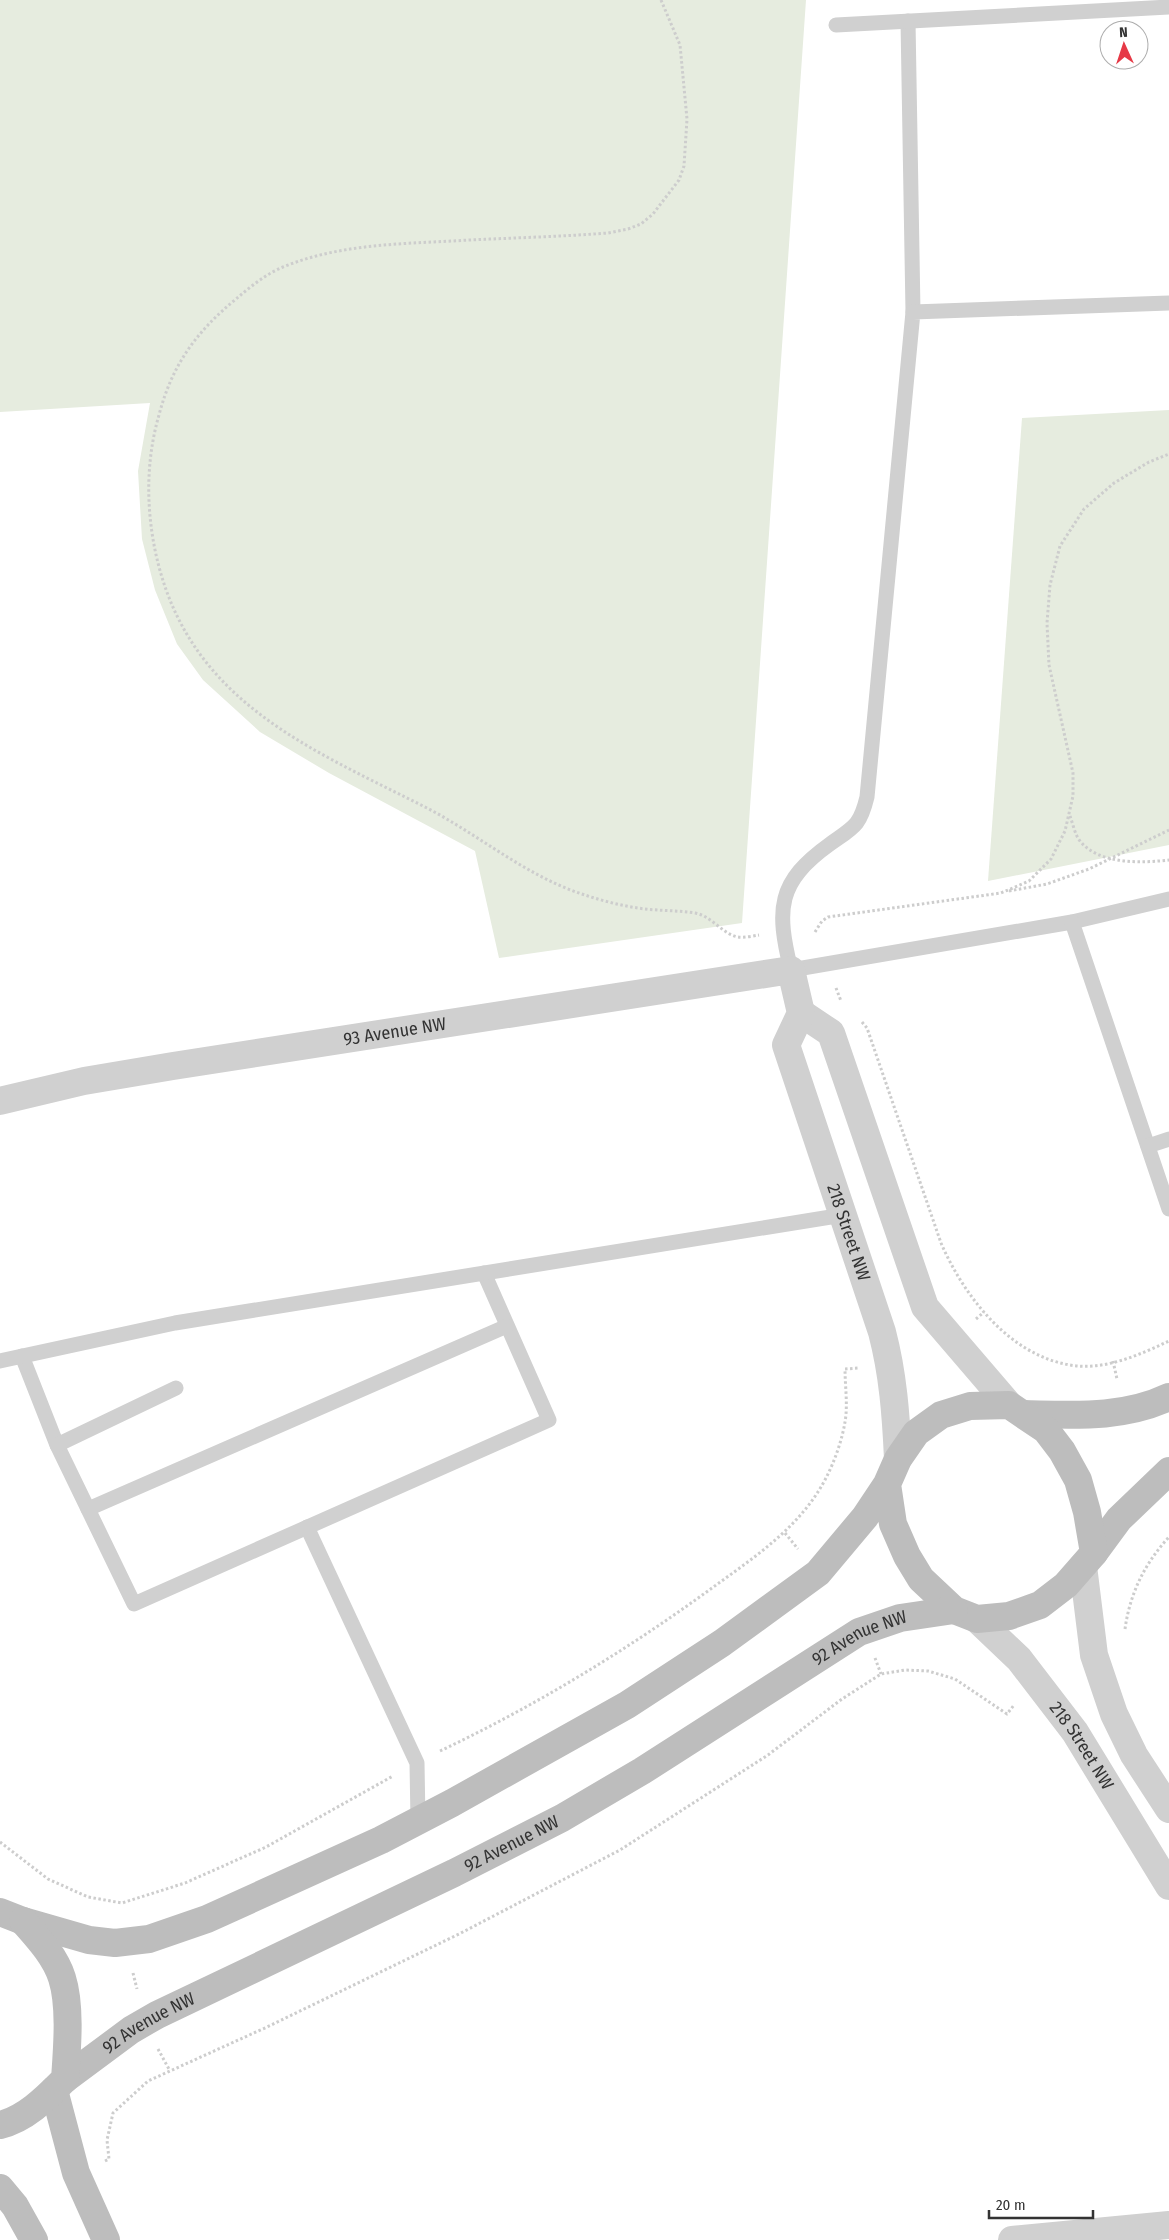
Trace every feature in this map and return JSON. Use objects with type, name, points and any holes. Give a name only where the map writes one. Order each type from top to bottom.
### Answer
[{"type":"main road","points":[[7,1913],[89,1940],[115,1943],[149,1939],[207,1919],[381,1840],[418,1821],[627,1705],[745,1627],[818,1573],[865,1517],[886,1484],[898,1459],[916,1433],[941,1415],[970,1406],[1096,1416],[1128,1411],[1169,1397]]},
{"type":"main road","points":[[1017,1409],[1046,1430],[1062,1451],[1078,1480],[1087,1512],[1089,1559]]},
{"type":"main road","name":"92 Avenue NW","points":[[0,2125],[8,2123],[40,2104],[60,2084],[131,2030],[157,2015],[454,1874],[562,1818],[642,1771],[859,1632],[900,1618],[966,1614],[1009,1616],[1040,1605],[1066,1585],[1089,1559],[1119,1519],[1169,1471]]},
{"type":"main road","points":[[886,1484],[893,1524],[921,1579],[966,1614]]},
{"type":"main road","points":[[7,1913],[46,1946],[62,1978],[68,2042],[60,2084],[76,2173],[106,2240]]},
{"type":"main road","points":[[0,2188],[15,2206],[34,2240]]},
{"type":"street","points":[[791,970],[801,1013],[831,1033],[925,1307],[1017,1409]]},
{"type":"street","name":"93 Avenue NW","points":[[0,1101],[84,1081],[173,1066],[791,970]]},
{"type":"street","name":"218 Street NW","points":[[801,1013],[786,1045],[882,1332],[890,1364],[895,1400],[898,1459]]},
{"type":"street","points":[[1089,1559],[1094,1655],[1111,1706],[1134,1755],[1169,1809]]},
{"type":"street","name":"218 Street NW","points":[[966,1614],[1019,1659],[1074,1732],[1169,1886]]},
{"type":"street","points":[[1012,2240],[1169,2225]]},
{"type":"lane","points":[[836,25],[1169,7]]},
{"type":"lane","points":[[908,21],[913,312],[867,797],[862,816],[852,828],[808,861],[795,875],[786,891],[782,934],[791,970],[1072,922],[1169,900]]},
{"type":"lane","points":[[913,312],[1169,303]]},
{"type":"lane","points":[[1072,922],[1169,1209]]},
{"type":"lane","points":[[1148,1146],[1169,1139]]},
{"type":"lane","points":[[0,1361],[176,1323],[843,1215]]},
{"type":"lane","points":[[22,1356],[57,1445],[134,1604],[549,1420],[484,1273]]},
{"type":"lane","points":[[88,1509],[507,1326]]},
{"type":"lane","points":[[57,1445],[176,1388]]},
{"type":"lane","points":[[307,1526],[417,1763],[418,1821]]},
{"type":"path","points":[[661,0],[680,45],[687,119],[684,166],[679,180],[653,214],[641,224],[608,233],[360,246],[319,255],[280,268],[253,285],[214,317],[192,344],[174,372],[164,394],[155,427],[149,464],[149,507],[152,542],[161,578],[187,637],[202,658],[226,685],[279,729],[309,749],[449,820],[547,880],[575,892],[608,902],[637,908],[700,914],[736,937]]},
{"type":"path","points":[[1001,892],[1029,881],[1045,867],[1059,844],[1070,815],[1073,773],[1049,665],[1047,623],[1050,585],[1060,546],[1084,509],[1114,483],[1149,462],[1169,454]]},
{"type":"path","points":[[1070,815],[1078,840],[1084,845],[1112,858],[1130,863],[1169,860]]},
{"type":"path","points":[[815,932],[822,921],[828,917],[1047,884],[1112,858],[1169,830]]},
{"type":"path","points":[[861,1019],[867,1028],[948,1261],[984,1312],[1005,1333],[1025,1348],[1053,1360],[1071,1365],[1096,1364],[1134,1357],[1169,1341]]},
{"type":"path","points":[[1113,1361],[1118,1380]]},
{"type":"path","points":[[0,1842],[48,1879],[88,1897],[122,1904],[185,1883],[266,1847],[417,1763],[502,1722],[661,1625],[785,1533],[810,1502],[827,1476],[838,1449],[845,1421],[845,1369],[864,1367]]},
{"type":"path","points":[[785,1533],[801,1554]]},
{"type":"path","points":[[1125,1630],[1127,1611],[1138,1580],[1151,1558],[1169,1537]]},
{"type":"path","points":[[103,2162],[109,2159],[107,2140],[114,2113],[148,2081],[267,2027],[450,1938],[620,1850],[768,1755],[842,1699],[881,1674],[905,1670],[928,1671],[955,1679],[1007,1714],[1016,1703]]},
{"type":"path","points":[[133,1975],[137,1990]]},
{"type":"path","points":[[156,2046],[170,2070]]},
{"type":"shaded area","points":[[0,0],[806,0],[742,923],[499,958],[475,851],[329,773],[260,732],[203,680],[177,644],[155,590],[142,539],[138,471],[150,403],[0,412]]},
{"type":"shaded area","points":[[1169,410],[1169,845],[988,881],[1022,418]]}]
